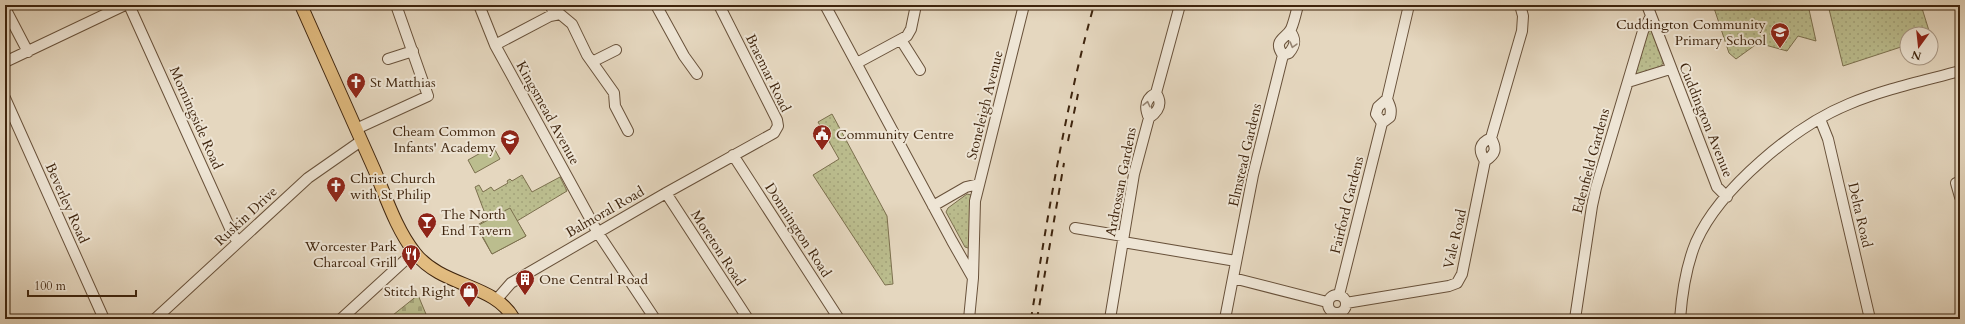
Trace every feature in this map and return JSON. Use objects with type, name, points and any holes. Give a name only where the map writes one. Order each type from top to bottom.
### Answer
[{"type":"main road","points":[[301,5],[385,196],[414,252],[424,264],[442,276],[497,299],[505,306],[514,319]]},
{"type":"street","points":[[5,62],[125,5]]},
{"type":"street","name":"Morningside Road","points":[[129,5],[233,235],[238,242]]},
{"type":"street","points":[[356,129],[428,96],[396,5]]},
{"type":"street","name":"Kingsmead Avenue","points":[[479,5],[494,45],[598,233],[655,319]]},
{"type":"street","points":[[656,5],[684,56],[697,74]]},
{"type":"street","name":"Braemar Road","points":[[719,5],[778,126],[774,133],[733,155]]},
{"type":"street","points":[[826,5],[973,278]]},
{"type":"street","points":[[857,63],[901,40],[911,29],[916,5]]},
{"type":"street","name":"Stoneleigh Avenue","points":[[969,319],[973,278],[975,212],[979,184],[1024,5]]},
{"type":"street","name":"Ardrossan Gardens","points":[[1149,118],[1157,113],[1160,106],[1160,99],[1156,93],[1180,5]]},
{"type":"street","name":"Elmstead Gardens","points":[[1225,319],[1253,175],[1283,55],[1290,53],[1295,42],[1290,31],[1298,5]]},
{"type":"street","name":"Fairford Gardens","points":[[1339,295],[1382,123],[1376,114],[1378,107],[1387,99],[1409,5]]},
{"type":"street","name":"Vale Road","points":[[1485,161],[1492,157],[1495,152],[1495,144],[1491,138],[1522,31],[1523,16],[1520,5]]},
{"type":"street","name":"Cuddington Avenue","points":[[1647,5],[1670,69],[1717,187],[1727,197]]},
{"type":"street","points":[[5,8],[28,52]]},
{"type":"street","points":[[494,45],[553,9],[572,24],[587,55],[618,91],[615,106],[628,131]]},
{"type":"street","name":"Edenfield Gardens","points":[[1575,319],[1592,206],[1643,30],[1651,16]]},
{"type":"street","points":[[901,40],[915,52],[920,70]]},
{"type":"street","points":[[592,62],[616,50]]},
{"type":"street","points":[[388,59],[412,51]]},
{"type":"street","points":[[1628,82],[1670,69]]},
{"type":"street","points":[[1680,319],[1686,275],[1696,242],[1709,221],[1727,197],[1772,152],[1820,119],[1856,101],[1960,71]]},
{"type":"street","name":"Ardrossan Gardens","points":[[1110,319],[1134,174],[1149,118],[1145,110],[1146,103],[1149,96],[1156,93]]},
{"type":"street","name":"Beverley Road","points":[[5,98],[104,319]]},
{"type":"street","name":"Delta Road","points":[[1820,119],[1828,138],[1870,319]]},
{"type":"street","name":"Vale Road","points":[[1346,303],[1449,286],[1457,283],[1462,274],[1485,161],[1481,155],[1480,148],[1483,141],[1491,138]]},
{"type":"street","name":"Ruskin Drive","points":[[156,319],[308,178],[361,141]]},
{"type":"street","name":"Balmoral Road","points":[[497,299],[511,283],[733,155]]},
{"type":"street","name":"Donnington Road","points":[[733,155],[839,319]]},
{"type":"street","points":[[1956,183],[1960,197]]},
{"type":"street","points":[[933,206],[966,187],[979,184]]},
{"type":"street","name":"Moreton Road","points":[[666,193],[748,319]]},
{"type":"street","points":[[1075,228],[1122,243],[1236,261]]},
{"type":"street","points":[[341,319],[414,252]]},
{"type":"street","points":[[1232,278],[1327,302]]},
{"type":"street","points":[[1334,295],[1339,295],[1342,296],[1346,303],[1344,310],[1334,316],[1327,307],[1327,302],[1334,295]]},
{"type":"green space","points":[[1713,5],[1808,5],[1816,41],[1798,36],[1787,51],[1758,43],[1736,59],[1729,53]]},
{"type":"green space","points":[[1828,5],[1921,5],[1928,26],[1899,26],[1899,48],[1843,66]]},
{"type":"green space","points":[[1648,29],[1653,30],[1664,62],[1660,67],[1639,75],[1635,73]]},
{"type":"green space","points":[[832,114],[887,216],[893,284],[885,285],[813,175],[839,159],[818,122]]},
{"type":"green space","points":[[493,146],[500,159],[475,173],[468,160]]},
{"type":"green space","points":[[522,175],[532,192],[560,177],[567,191],[517,221],[526,236],[492,254],[476,226],[487,219],[475,187],[479,185],[483,192],[491,187],[494,191],[508,183],[507,181],[510,179],[512,181]]},
{"type":"green space","points":[[967,194],[971,195],[973,198],[970,246],[968,248],[965,247],[946,212],[948,208]]},
{"type":"green space","points":[[510,208],[526,236],[492,254],[477,226]]},
{"type":"green space","points":[[418,295],[428,319],[388,319]]},
{"type":"railway","points":[[1031,319],[1066,122],[1074,83],[1094,5]]},
{"type":"railway","points":[[1068,141],[1078,94]]},
{"type":"railway","points":[[1037,319],[1064,163]]},
{"type":"place","name":"Cuddington Community Primary School","points":[[1780,49]]},
{"type":"place","name":"St Matthias","points":[[356,99]]},
{"type":"place","name":"Community Centre","points":[[822,151]]},
{"type":"place","name":"Cheam Common Infants' Academy","points":[[510,156]]},
{"type":"place","name":"Christ Church with St Philip","points":[[336,203]]},
{"type":"place","name":"The North End Tavern","points":[[427,239]]},
{"type":"place","name":"Worcester Park Charcoal Grill","points":[[411,271]]},
{"type":"place","name":"One Central Road","points":[[525,296]]},
{"type":"place","name":"Stitch Right","points":[[469,308]]}]
